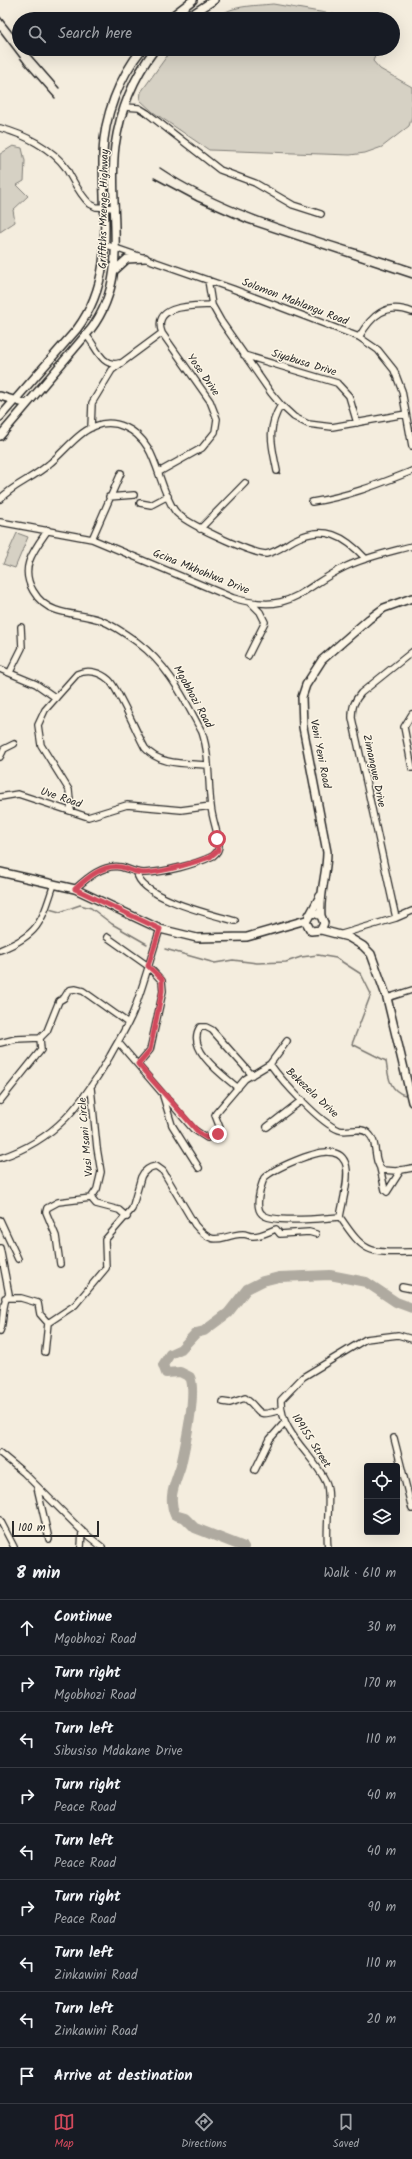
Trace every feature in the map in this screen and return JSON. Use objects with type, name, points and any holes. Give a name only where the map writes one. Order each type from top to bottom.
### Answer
[{"type":"street","points":[[177,12],[193,0]]},
{"type":"street","points":[[196,12],[214,0]]},
{"type":"street","name":"Griffiths Mxenge Highway","points":[[0,417],[87,315],[97,295],[102,277],[104,244],[103,151],[106,127],[120,85],[138,56]]},
{"type":"street","name":"Griffiths Mxenge Highway","points":[[0,436],[86,335],[103,310],[111,289],[116,248],[115,146],[133,82],[150,56]]},
{"type":"street","points":[[125,107],[139,108],[147,113],[220,170],[255,183],[293,205],[321,214]]},
{"type":"street","points":[[0,128],[26,138],[46,149],[62,163],[87,201],[96,207],[115,208]]},
{"type":"street","name":"Solomon Mahlangu Road","points":[[104,244],[208,280],[359,336],[378,350],[394,370],[402,391],[412,446]]},
{"type":"street","points":[[114,270],[126,259],[145,258]]},
{"type":"street","points":[[208,280],[212,305],[244,355],[281,405],[294,417],[308,424],[332,427],[406,414]]},
{"type":"street","points":[[91,428],[92,402],[112,370],[119,363],[162,333],[160,322],[165,312],[178,308],[212,305]]},
{"type":"street","points":[[359,336],[368,322],[377,314],[396,308],[412,312]]},
{"type":"street","name":"Yose Drive","points":[[159,472],[202,448],[215,432],[217,419],[210,401],[162,333]]},
{"type":"street","points":[[86,335],[102,359],[112,364],[119,363]]},
{"type":"street","name":"Siyabusa Drive","points":[[244,355],[337,383],[349,396],[357,423]]},
{"type":"street","points":[[0,396],[27,404]]},
{"type":"street","points":[[277,471],[271,439],[271,426],[281,405]]},
{"type":"street","points":[[0,499],[13,487],[39,473],[91,428],[107,423],[119,425],[141,438],[159,472],[174,510],[179,516],[200,529],[251,550],[266,554],[310,533],[327,533],[341,538],[351,544],[366,558]]},
{"type":"street","points":[[312,502],[336,499],[354,494],[412,471]]},
{"type":"street","points":[[92,539],[109,497],[121,473]]},
{"type":"street","points":[[200,529],[245,483]]},
{"type":"street","points":[[109,497],[134,495]]},
{"type":"street","points":[[140,503],[152,505],[168,496]]},
{"type":"street","name":"Gcina Mkhohlwa Drive","points":[[0,522],[92,539],[233,598],[251,603],[267,604],[294,598],[335,572],[366,558],[412,546]]},
{"type":"street","name":"Mgobhozi Road","points":[[48,530],[33,554],[28,568],[31,585],[43,604],[54,610],[100,620],[136,641],[161,663],[202,732],[210,775],[211,806],[219,845],[215,854],[200,861],[161,871],[138,873],[122,868],[108,867],[85,880],[75,889]]},
{"type":"street","name":"Veni Yeni Road","points":[[322,923],[321,894],[326,870],[327,852],[303,727],[302,704],[306,685],[322,660],[369,619],[384,608],[412,598]]},
{"type":"street","points":[[248,656],[265,622],[260,612],[251,603]]},
{"type":"street","points":[[10,672],[22,648],[21,627]]},
{"type":"street","name":"Zimangwe Drive","points":[[396,918],[365,782],[352,718],[352,709],[356,698],[361,693],[412,652]]},
{"type":"street","points":[[0,669],[36,684],[56,698]]},
{"type":"street","points":[[71,812],[69,790],[63,777],[46,754],[39,736],[38,725],[41,717],[77,674],[88,671],[101,674],[109,680],[115,688],[147,751],[167,761],[208,765]]},
{"type":"street","points":[[412,714],[404,727],[412,768]]},
{"type":"street","points":[[0,756],[4,749],[14,744]]},
{"type":"street","name":"Uve Road","points":[[0,797],[18,794],[88,817],[127,804],[181,810],[211,806]]},
{"type":"street","points":[[0,872],[75,889],[160,929],[180,936],[213,939],[247,937],[307,921],[314,913],[322,923],[355,941],[371,954],[387,998],[412,1102]]},
{"type":"street","points":[[138,873],[139,880],[146,887],[177,904],[235,921]]},
{"type":"street","points":[[0,950],[27,937],[38,925],[54,884]]},
{"type":"street","name":"Veni Yeni Road","points":[[307,921],[321,894]]},
{"type":"street","points":[[339,933],[396,918],[412,910]]},
{"type":"street","points":[[307,921],[313,932],[322,923]]},
{"type":"street","points":[[0,1158],[22,1150],[46,1135],[74,1111],[91,1088],[128,1023],[160,929]]},
{"type":"street","points":[[107,937],[148,966],[162,979],[163,988],[150,1050],[138,1064]]},
{"type":"street","points":[[0,1044],[16,1039],[40,1038],[48,1031],[59,1001],[64,998],[67,992],[71,989],[79,989],[86,993],[128,1023]]},
{"type":"street","points":[[387,998],[412,990]]},
{"type":"street","points":[[238,1088],[203,1056],[197,1036],[200,1027],[206,1027],[212,1030],[252,1075]]},
{"type":"street","points":[[0,1101],[41,1050],[40,1038]]},
{"type":"street","points":[[118,1042],[162,1094],[200,1134],[211,1138],[218,1134],[220,1128],[215,1115],[216,1113],[238,1088],[252,1075],[270,1064],[287,1041]]},
{"type":"street","name":"Bekezela Drive","points":[[270,1064],[302,1100],[335,1128],[344,1131],[363,1130],[367,1132],[372,1140],[380,1168]]},
{"type":"street","name":"Vusi Msani Circle","points":[[91,1088],[101,1172],[97,1189],[91,1198]]},
{"type":"street","points":[[162,1094],[172,1125],[199,1168]]},
{"type":"street","points":[[267,1127],[302,1100]]},
{"type":"street","points":[[340,1217],[276,1219],[264,1216],[260,1212],[259,1205],[264,1178],[273,1172],[311,1155],[327,1152],[334,1153],[342,1157],[347,1168],[340,1217],[356,1240],[370,1250],[384,1253],[412,1252]]},
{"type":"street","points":[[48,1323],[75,1305],[103,1273],[107,1262],[104,1250],[105,1240],[108,1234],[127,1217],[132,1209],[142,1174],[156,1166],[163,1171],[195,1225],[209,1238],[220,1240],[244,1234],[252,1237],[276,1229],[280,1234],[309,1232],[316,1234]]},
{"type":"street","points":[[380,1168],[384,1190],[387,1192],[401,1170]]},
{"type":"street","points":[[380,1168],[387,1171],[412,1168]]},
{"type":"street","points":[[60,1264],[58,1245],[46,1212],[47,1208],[58,1202],[91,1198],[96,1204],[119,1210],[127,1217]]},
{"type":"street","points":[[0,1220],[18,1259]]},
{"type":"street","points":[[0,1248],[8,1294],[0,1330]]},
{"type":"street","points":[[402,1287],[412,1289]]},
{"type":"street","points":[[6,1298],[21,1298],[38,1303],[41,1316],[48,1323]]},
{"type":"street","points":[[45,1352],[48,1323]]},
{"type":"street","name":"109155 Street","points":[[328,1547],[327,1483],[285,1422],[281,1410],[281,1400],[303,1377],[360,1342],[372,1337],[398,1335],[412,1339]]},
{"type":"street","points":[[223,1402],[232,1403],[245,1398],[259,1413],[265,1415],[281,1410]]},
{"type":"street","points":[[255,1470],[270,1439],[285,1422]]},
{"type":"street","points":[[394,1438],[412,1509]]},
{"type":"street","points":[[0,1454],[24,1472],[82,1531],[102,1547]]},
{"type":"street","points":[[37,1486],[49,1539]]},
{"type":"street","points":[[0,1520],[12,1546]]},
{"type":"street","points":[[81,1547],[82,1531]]},
{"type":"shaded area","points":[[273,4],[320,12],[226,12],[250,6]]},
{"type":"shaded area","points":[[167,56],[375,56],[373,61],[380,69],[412,87],[412,116],[409,126],[382,147],[365,153],[350,155],[209,150],[153,112],[140,100],[141,92]]},
{"type":"shaded area","points":[[13,146],[22,148],[25,161],[24,181],[17,185],[28,196],[13,210],[15,222],[0,232],[0,154]]},
{"type":"shaded area","points":[[17,533],[28,537],[15,568],[3,564]]},
{"type":"waterway","points":[[49,909],[60,912],[80,905],[91,908],[112,924],[147,944]]},
{"type":"waterway","points":[[165,949],[215,963],[233,960],[257,963],[286,962],[301,957],[318,955],[336,958],[361,974],[371,994],[352,1044],[386,1061],[392,1086],[400,1093],[405,1095]]},
{"type":"waterway","points":[[244,1547],[195,1528],[185,1518],[175,1515],[172,1495],[181,1465],[190,1420],[192,1384],[190,1377],[180,1372],[166,1373],[163,1365],[170,1354],[181,1349],[196,1333],[204,1331],[228,1313],[247,1289],[263,1281],[279,1277],[330,1275],[366,1282],[396,1302],[412,1308]]},
{"type":"railway","points":[[0,17],[12,32]]},
{"type":"railway","points":[[0,31],[12,47]]},
{"type":"railway","points":[[19,56],[55,98]]},
{"type":"railway","points":[[31,56],[59,88]]},
{"type":"railway","points":[[160,168],[188,185],[218,200],[250,213],[282,225],[412,267]]},
{"type":"railway","points":[[154,178],[197,201],[247,223],[412,278]]},
{"type":"route","points":[[217,839],[219,845],[217,852],[213,856],[200,861],[149,873],[138,873],[122,868],[108,867],[85,880],[75,889],[160,929],[148,966],[162,979],[163,985],[150,1050],[138,1064],[162,1094],[194,1129],[207,1138],[214,1137],[218,1134]]}]
